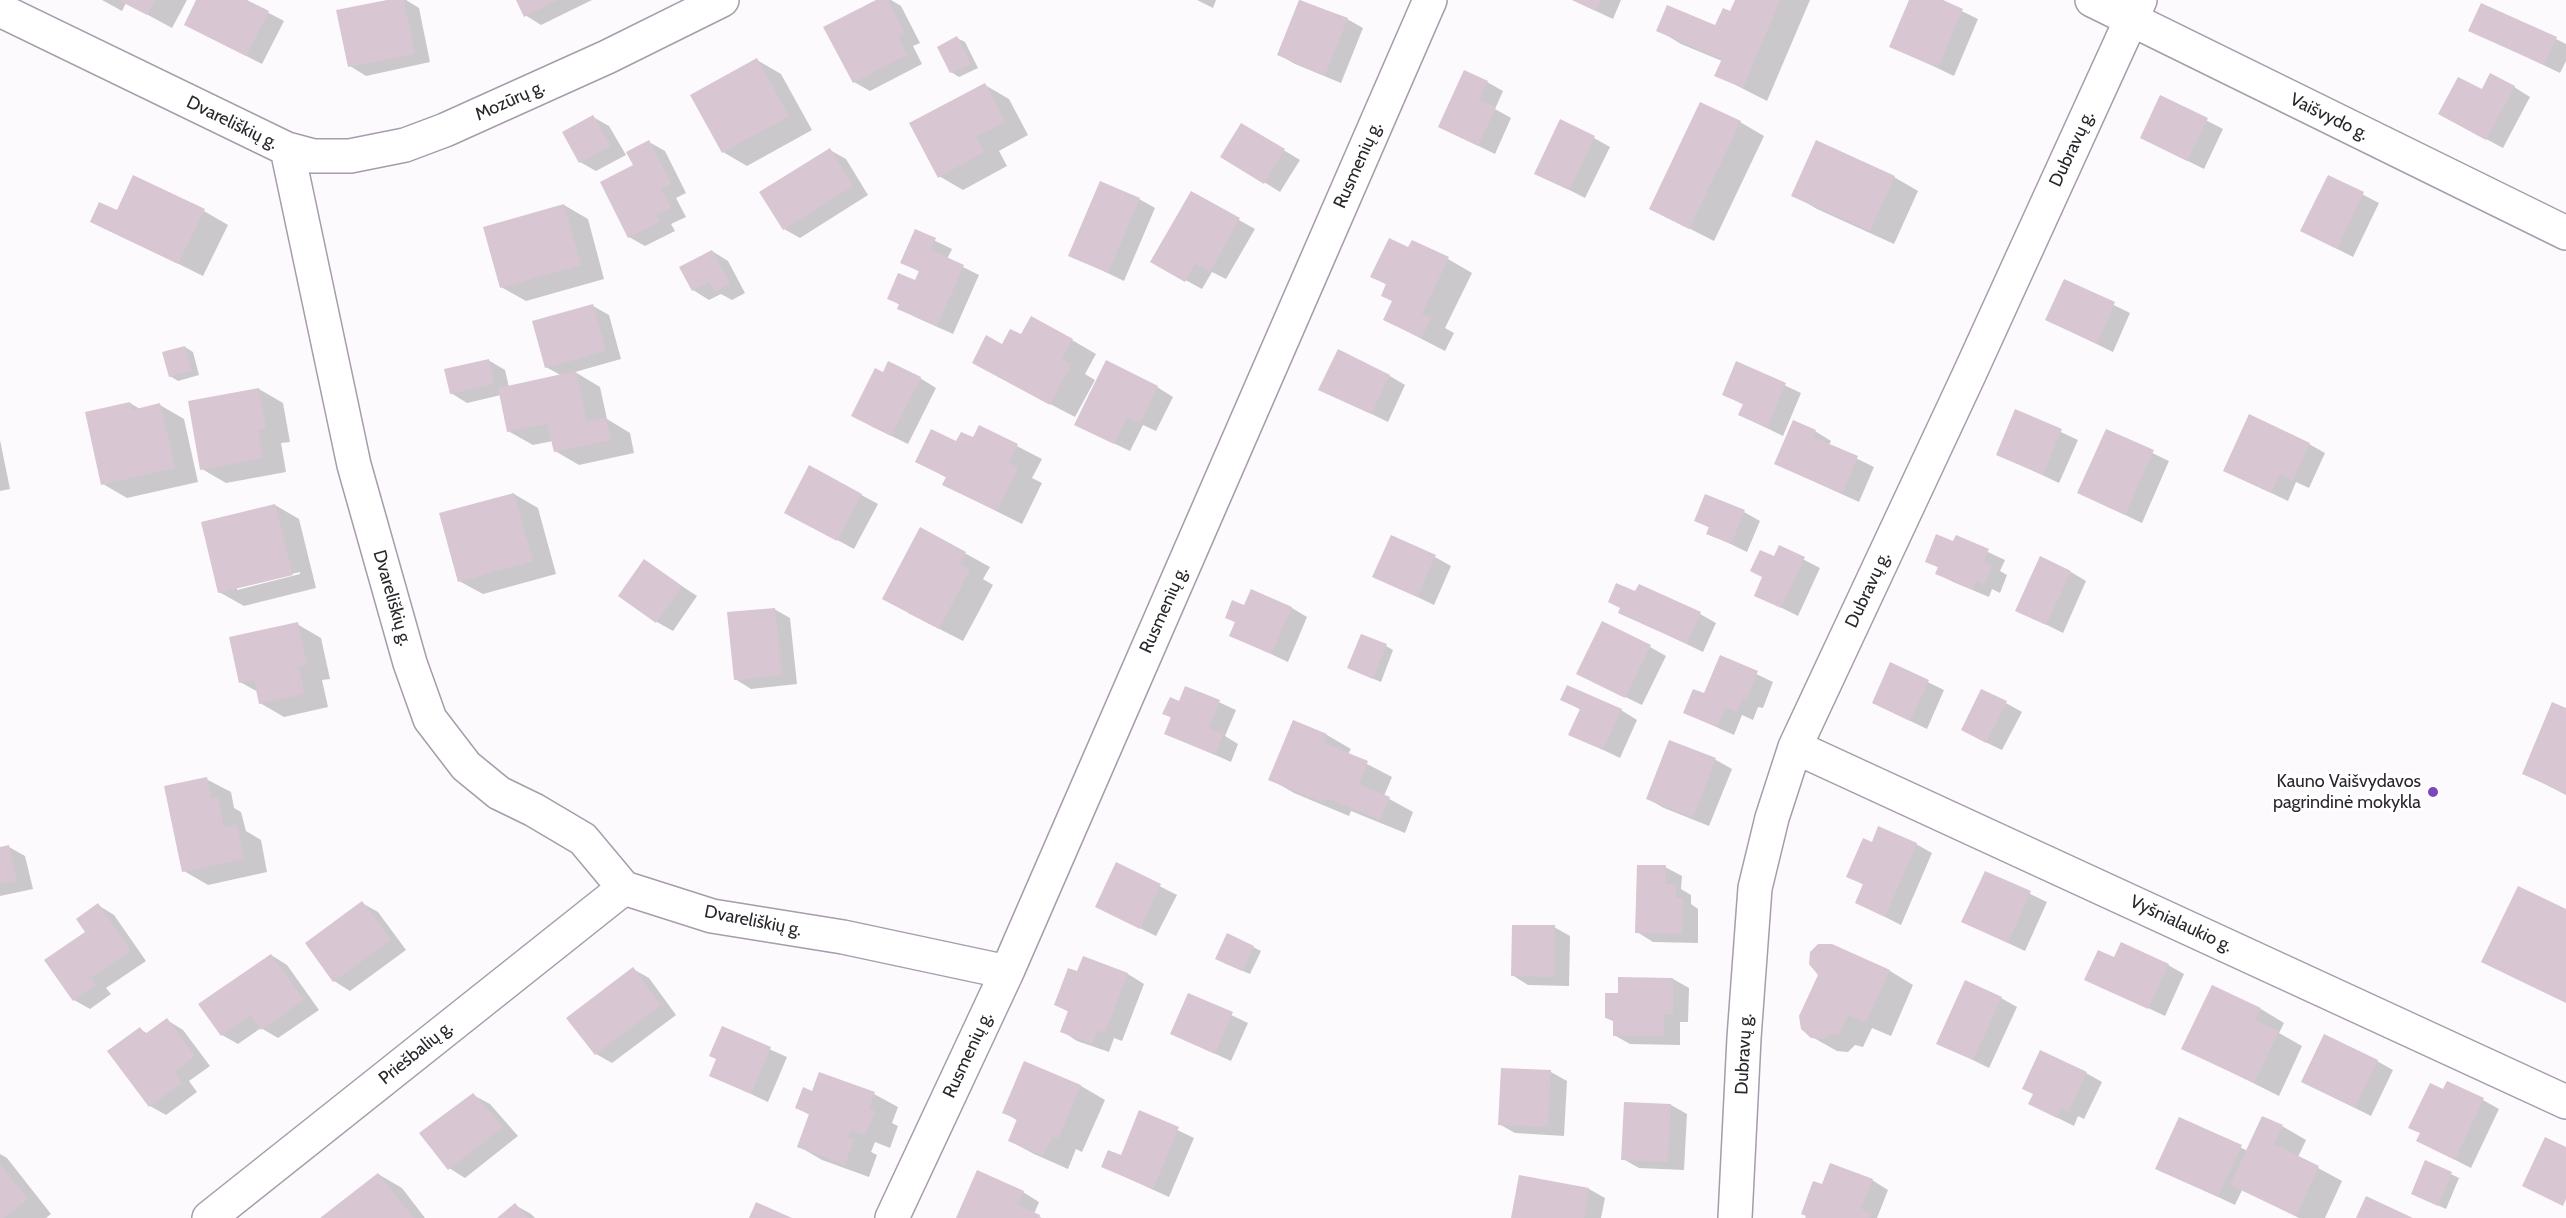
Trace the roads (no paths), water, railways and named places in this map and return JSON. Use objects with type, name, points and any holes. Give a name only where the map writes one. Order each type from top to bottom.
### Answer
[{"type":"street","name":"Mozūrų g.","points":[[287,149],[313,156],[350,156],[405,145],[445,130],[607,57],[722,0]]},
{"type":"street","name":"Rusmenių g.","points":[[892,1218],[1006,972],[1430,0]]},
{"type":"street","name":"Vaišvydo g.","points":[[2092,0],[2136,10],[2566,233]]},
{"type":"street","name":"Dvareliškių g.","points":[[0,10],[287,149],[354,465],[410,663],[430,719],[466,765],[499,793],[534,810],[582,839],[624,888],[712,915],[843,938],[1006,972]]},
{"type":"street","name":"Dubravų g.","points":[[1735,1218],[1744,1038],[1755,888],[1772,818],[1795,747],[2136,10]]},
{"type":"street","name":"Vyšnialaukio g.","points":[[1795,747],[2566,1102]]},
{"type":"street","name":"Priešbalių g.","points":[[209,1218],[624,888]]},
{"type":"place","name":"Kauno Vaišvydavos pagrindinė mokykla","points":[[2433,792]]}]
